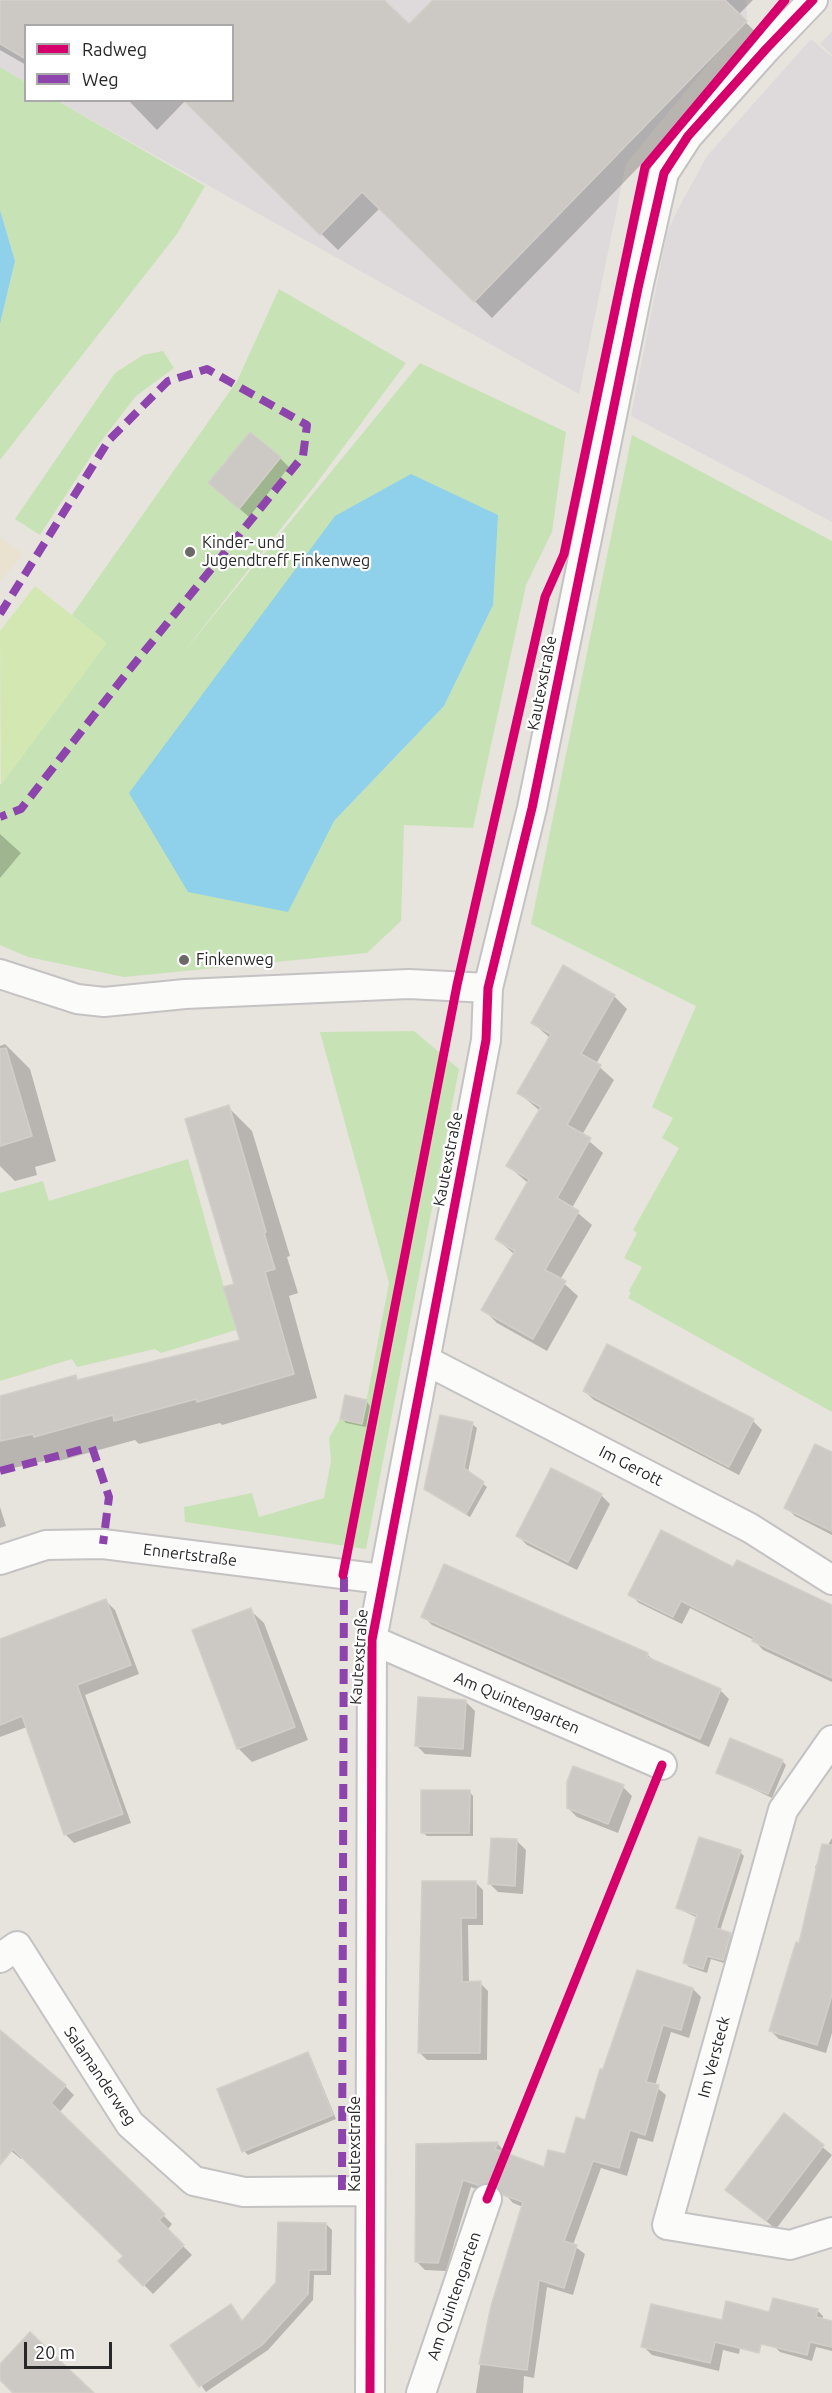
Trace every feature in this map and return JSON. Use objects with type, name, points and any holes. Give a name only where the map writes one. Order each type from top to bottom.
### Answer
[{"type":"street","name":"Kautexstraße","points":[[370,2393],[372,1640],[486,1040],[488,988],[532,808],[638,288],[664,173],[688,136],[813,0]]},
{"type":"street","points":[[0,974],[77,999],[104,1002],[185,994],[409,984],[488,988]]},
{"type":"street","name":"Im Gerott","points":[[425,1360],[750,1528],[832,1580]]},
{"type":"street","name":"Ennertstraße","points":[[0,1560],[46,1545],[104,1544],[382,1579]]},
{"type":"street","name":"Am Quintengarten","points":[[372,1640],[662,1765]]},
{"type":"street","name":"Im Versteck","points":[[832,1740],[783,1810],[668,2225],[790,2245],[832,2232]]},
{"type":"street","name":"Salamanderweg","points":[[0,1958],[17,1946],[130,2124],[194,2181],[244,2192],[370,2191]]},
{"type":"street","name":"Am Quintengarten","points":[[421,2393],[487,2199]]},
{"type":"shaded area","points":[[0,0],[746,0],[747,17],[626,164],[579,394],[60,102],[234,102],[234,24],[24,24],[24,81],[0,67]]},
{"type":"shaded area","points":[[832,31],[832,55],[820,44]]},
{"type":"shaded area","points":[[811,39],[832,57],[832,522],[631,416],[667,233],[676,213],[707,156]]},
{"type":"shaded area","points":[[0,537],[23,554],[0,582]]},
{"type":"green space","points":[[0,67],[24,81],[24,102],[60,102],[205,186],[177,234],[0,460],[0,324],[15,261],[0,210]]},
{"type":"green space","points":[[279,289],[406,363],[313,488],[182,654],[420,363],[566,432],[552,532],[526,585],[473,828],[404,825],[401,921],[367,953],[124,977],[28,957],[0,945],[0,785],[106,643],[72,615],[237,381]],"holes":[[[493,605],[444,706],[334,821]]]},
{"type":"green space","points":[[163,351],[174,368],[136,396],[99,444],[40,535],[15,519],[115,373],[143,355]]},
{"type":"green space","points":[[632,435],[832,541],[832,1412],[628,1298],[631,1293],[629,1291],[642,1267],[624,1258],[637,1233],[633,1230],[679,1148],[662,1138],[673,1118],[652,1107],[696,1006],[531,924]]},
{"type":"green space","points":[[35,586],[107,643],[1,785],[0,631]]},
{"type":"green space","points":[[414,1031],[459,1069],[366,1549],[185,1522],[184,1507],[252,1493],[259,1517],[324,1498],[331,1461],[329,1438],[340,1419],[362,1424],[389,1283],[320,1032]]},
{"type":"green space","points":[[188,1159],[236,1330],[161,1353],[155,1349],[77,1367],[72,1359],[0,1381],[0,1193],[43,1181],[49,1201]]},
{"type":"water","points":[[0,210],[15,261],[0,324]]},
{"type":"water","points":[[411,474],[498,515],[493,605],[444,706],[334,821],[288,912],[188,892],[129,793],[335,516]]},
{"type":"building","points":[[0,0],[384,0],[409,24],[433,0],[725,0],[747,21],[474,302],[362,192],[320,235],[185,102],[234,102],[234,24],[24,24],[24,58],[0,44]]},
{"type":"building","points":[[250,432],[281,457],[239,509],[208,483]]},
{"type":"building","points":[[563,965],[615,995],[581,1054],[601,1065],[567,1125],[591,1138],[557,1198],[579,1211],[545,1270],[566,1281],[533,1339],[481,1310],[515,1251],[495,1239],[529,1179],[506,1166],[541,1107],[517,1093],[551,1034],[531,1023]]},
{"type":"building","points":[[6,1048],[32,1136],[0,1146],[0,1049]]},
{"type":"building","points":[[229,1105],[275,1269],[265,1272],[294,1374],[197,1402],[196,1399],[114,1421],[113,1415],[34,1437],[33,1434],[0,1441],[0,1396],[76,1375],[77,1380],[240,1340],[223,1287],[234,1284],[185,1119]]},
{"type":"building","points":[[607,1344],[754,1419],[729,1467],[583,1391]]},
{"type":"building","points":[[345,1395],[367,1400],[362,1424],[340,1419]]},
{"type":"building","points":[[440,1415],[473,1422],[464,1468],[484,1482],[466,1514],[424,1489]]},
{"type":"building","points":[[815,1444],[832,1452],[832,1531],[784,1508]]},
{"type":"building","points":[[551,1468],[602,1494],[568,1562],[516,1536]]},
{"type":"building","points":[[661,1530],[733,1567],[737,1560],[832,1605],[832,1678],[752,1641],[754,1637],[681,1601],[673,1617],[628,1595]]},
{"type":"building","points":[[444,1564],[648,1653],[647,1657],[721,1689],[700,1739],[421,1617]]},
{"type":"building","points":[[106,1599],[131,1665],[77,1685],[123,1814],[64,1835],[22,1716],[0,1725],[0,1639]]},
{"type":"building","points":[[251,1608],[295,1727],[237,1749],[192,1630]]},
{"type":"building","points":[[418,1697],[466,1700],[463,1749],[415,1746]]},
{"type":"building","points":[[730,1738],[783,1760],[768,1794],[716,1773]]},
{"type":"building","points":[[573,1766],[624,1785],[608,1824],[567,1808],[567,1782]]},
{"type":"building","points":[[421,1790],[470,1790],[469,1833],[421,1833]]},
{"type":"building","points":[[699,1837],[741,1850],[716,1928],[731,1933],[723,1960],[707,1956],[703,1969],[683,1963],[697,1915],[676,1908]]},
{"type":"building","points":[[491,1838],[517,1839],[515,1886],[488,1884]]},
{"type":"building","points":[[822,1844],[832,1845],[832,1995],[817,2045],[769,2031],[796,1942],[799,1943]]},
{"type":"building","points":[[422,1881],[476,1881],[476,1918],[461,1918],[462,1982],[481,1981],[480,2053],[418,2053]]},
{"type":"building","points":[[637,1970],[693,1988],[681,2030],[663,2025],[646,2082],[659,2085],[645,2135],[630,2130],[619,2168],[593,2161],[564,2241],[577,2245],[564,2288],[539,2280],[527,2370],[479,2364],[491,2306],[523,2202],[503,2195],[493,2184],[478,2185],[463,2180],[438,2263],[415,2262],[416,2144],[498,2142],[495,2149],[544,2167],[548,2150],[565,2154],[576,2117],[585,2120],[600,2069],[603,2069]]},
{"type":"building","points":[[0,2030],[66,2085],[51,2103],[165,2214],[159,2220],[184,2245],[143,2286],[118,2261],[123,2256],[13,2149],[0,2165]]},
{"type":"building","points":[[308,2052],[333,2115],[242,2152],[217,2089]]},
{"type":"building","points":[[784,2113],[824,2145],[766,2221],[725,2190]]},
{"type":"building","points":[[278,2222],[326,2223],[326,2270],[309,2270],[308,2294],[262,2345],[199,2387],[170,2345],[231,2304],[242,2321],[276,2282]]},
{"type":"building","points":[[773,2298],[818,2309],[816,2317],[832,2321],[832,2347],[810,2342],[807,2355],[761,2344],[759,2353],[715,2342],[710,2363],[641,2347],[651,2304],[722,2320],[726,2301],[769,2312]]},
{"type":"building","points":[[30,2332],[94,2393],[13,2393],[0,2380],[0,2364]]},
{"type":"marked path","points":[[0,614],[109,440],[168,381],[207,369],[307,425],[303,456],[126,674],[21,809],[0,817]]},
{"type":"marked path","points":[[92,1447],[109,1497],[103,1544]]},
{"type":"marked path","points":[[0,1471],[84,1449]]},
{"type":"marked path","points":[[342,2190],[344,1569]]},
{"type":"cycle path","points":[[343,1575],[457,985],[545,597],[564,554],[645,167],[785,0]]},
{"type":"cycle path","points":[[370,2393],[372,1640],[486,1040],[488,988],[532,808],[638,288],[664,173],[688,136],[813,0]]},
{"type":"cycle path","points":[[487,2199],[662,1765]]},
{"type":"place","name":"Kinder- und Jugendtreff Finkenweg","points":[[190,552]]},
{"type":"place","name":"Finkenweg","points":[[184,960]]}]
